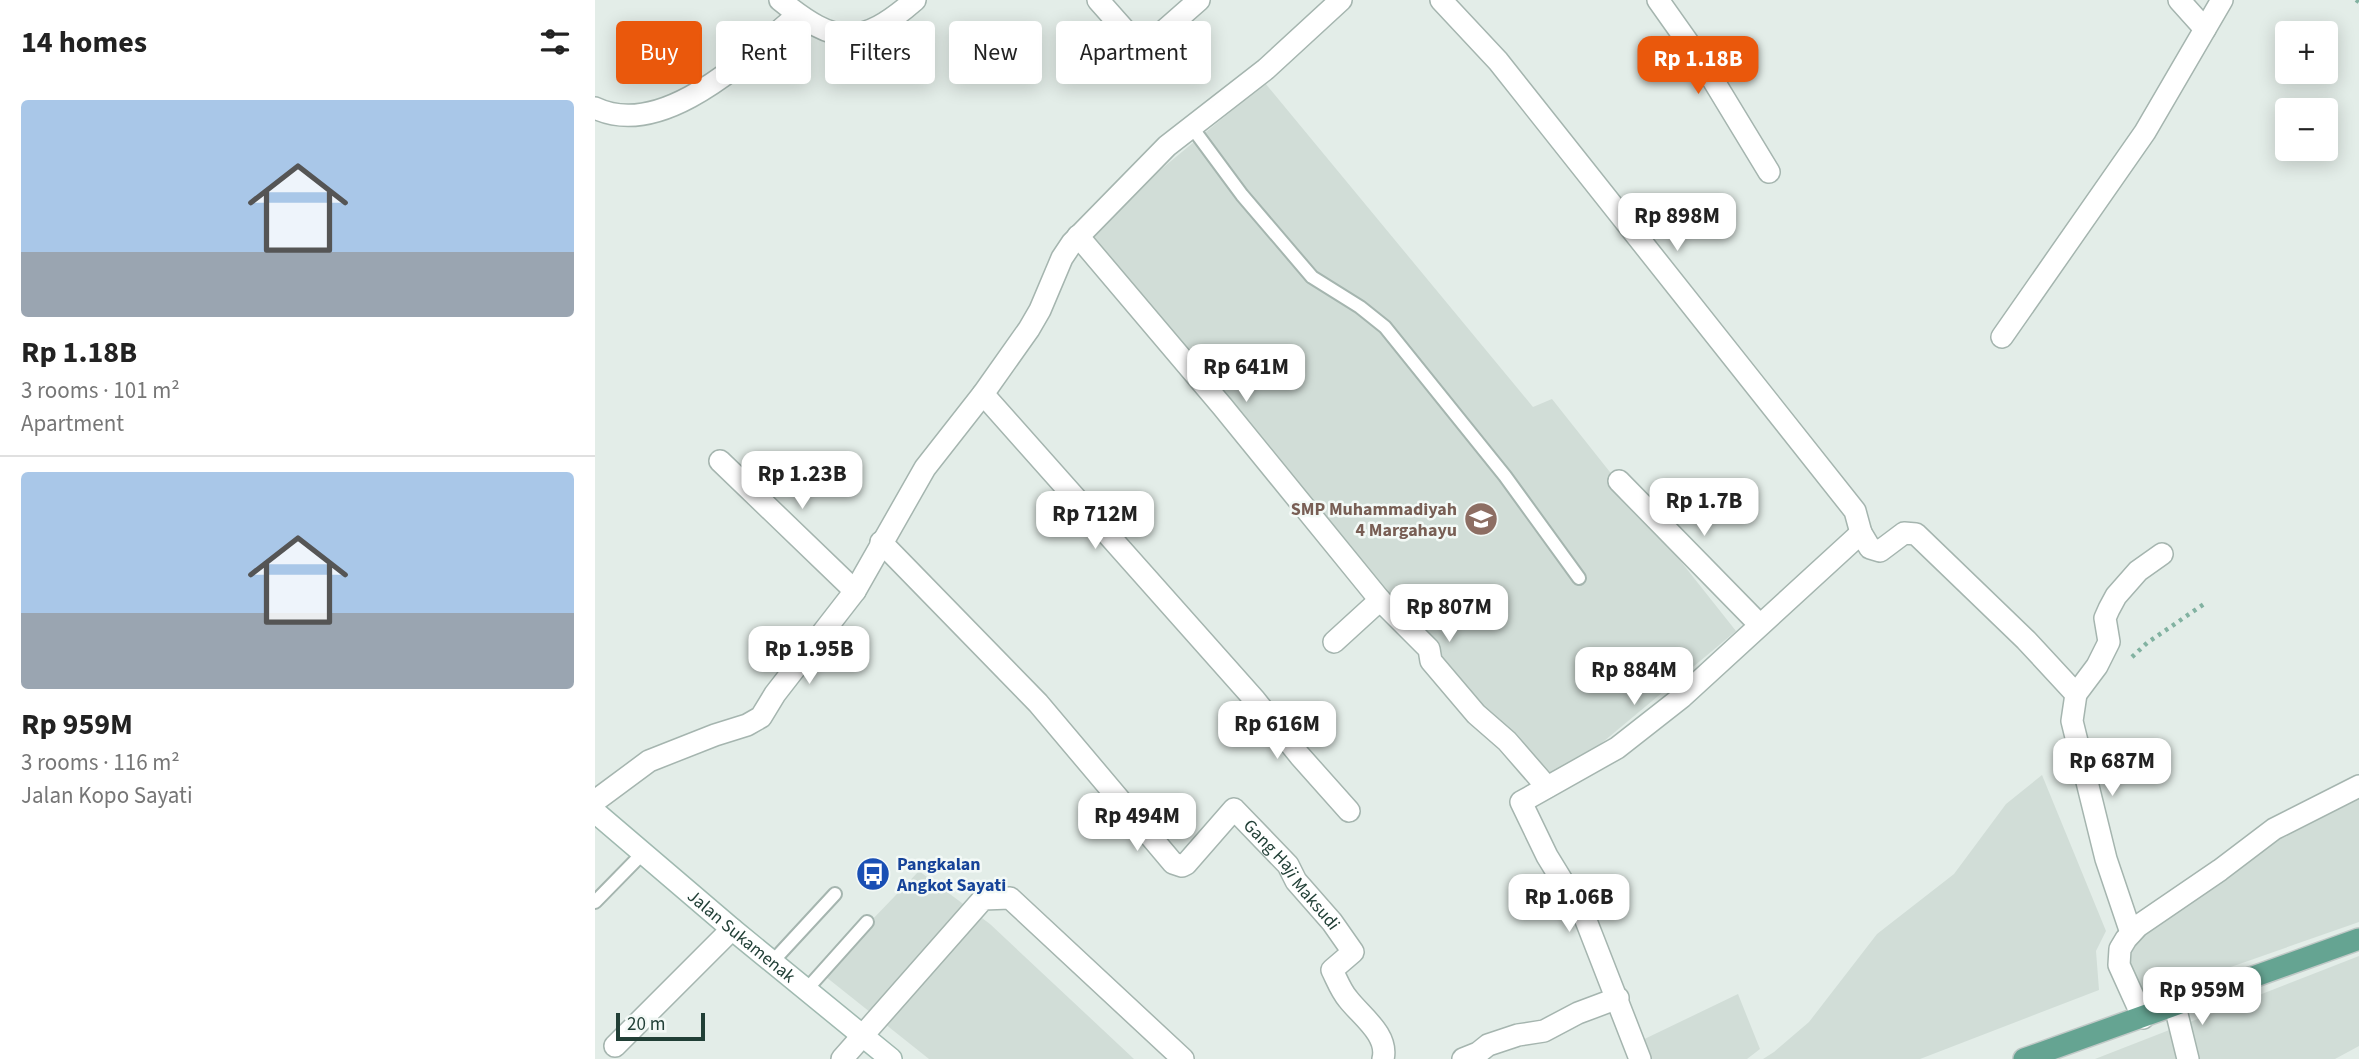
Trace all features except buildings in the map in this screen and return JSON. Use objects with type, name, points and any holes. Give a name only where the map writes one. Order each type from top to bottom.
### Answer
[{"type":"main road","points":[[2024,1059],[2359,939]]},
{"type":"street","points":[[780,0],[798,15],[836,33],[853,36],[867,34],[915,0]]},
{"type":"street","points":[[1098,0],[1137,44],[1142,46],[1149,44],[1199,0]]},
{"type":"street","points":[[595,801],[649,761],[747,725],[761,717],[775,694],[855,591],[925,468],[983,394],[1029,329],[1062,258],[1078,236],[1134,178],[1191,126],[1266,69],[1341,0]]},
{"type":"street","points":[[1441,0],[1498,61],[1855,511],[1861,533],[1870,548],[1880,551],[1904,533],[1916,534],[2026,640],[2075,694]]},
{"type":"street","points":[[1658,0],[1704,65],[1769,172]]},
{"type":"street","points":[[2179,0],[2205,29]]},
{"type":"street","points":[[2002,337],[2144,132],[2222,0]]},
{"type":"street","points":[[595,109],[624,116],[677,105],[714,84],[798,15]]},
{"type":"street","points":[[1078,236],[1380,600],[1429,649],[1431,661],[1476,714],[1507,741],[1547,788]]},
{"type":"street","points":[[983,394],[1255,700],[1349,811]]},
{"type":"street","points":[[720,461],[855,591]]},
{"type":"street","points":[[1619,481],[1759,624]]},
{"type":"street","points":[[1640,1059],[1585,918],[1547,856],[1521,802],[1617,748],[1682,697],[1861,533]]},
{"type":"street","name":"Gang Haji Maksudi","points":[[881,542],[1038,703],[1173,863],[1182,866],[1186,864],[1234,809],[1260,835],[1288,865],[1296,881],[1332,922],[1353,952],[1332,970],[1346,997],[1376,1030],[1385,1051],[1383,1059]]},
{"type":"street","points":[[2131,933],[2106,859],[2071,721],[2075,694],[2097,666],[2109,642],[2105,618],[2116,596],[2138,571],[2162,554]]},
{"type":"street","points":[[1335,642],[1380,600]]},
{"type":"street","points":[[2143,1018],[2119,965],[2120,949],[2131,933],[2274,829],[2359,786]]},
{"type":"street","name":"Jalan Sukamenak","points":[[595,812],[642,854],[891,1059]]},
{"type":"street","points":[[842,1059],[983,899],[1002,896],[1010,898],[1183,1059]]},
{"type":"street","points":[[615,1046],[732,929]]},
{"type":"street","points":[[1463,1059],[1478,1053],[1487,1045],[1518,1035],[1544,1031],[1578,1013],[1618,998]]},
{"type":"street","points":[[2175,1006],[2188,1059]]},
{"type":"lane","points":[[1191,126],[1242,195],[1312,277],[1385,327],[1505,476],[1579,578]]},
{"type":"lane","points":[[595,902],[642,854]]},
{"type":"lane","points":[[774,960],[835,894]]},
{"type":"lane","points":[[807,989],[867,922]]},
{"type":"path","points":[[2130,659],[2147,643],[2204,604]]},
{"type":"shaded area","name":"SMP Muhammadiyah 4 Margahayu","points":[[1265,83],[1533,407],[1552,399],[1736,631],[1543,792],[1085,242],[1106,215]]},
{"type":"shaded area","points":[[2042,775],[2106,931],[2096,951],[2099,990],[1920,1059],[1763,1059],[1809,1022],[1877,934],[1954,874],[2006,804]]},
{"type":"shaded area","points":[[2359,791],[2359,922],[2145,997],[2130,972],[2132,941],[2251,845]]},
{"type":"shaded area","points":[[919,871],[990,924],[1134,1059],[929,1059],[821,973]]},
{"type":"shaded area","points":[[2359,956],[2359,1046],[2335,1059],[2095,1059]]},
{"type":"shaded area","points":[[1738,994],[1760,1049],[1747,1059],[1637,1059],[1632,1045]]},
{"type":"place","name":"SMP Muhammadiyah 4 Margahayu","points":[[1481,519]]},
{"type":"place","name":"Pangkalan Angkot Sayati","points":[[873,874]]}]
